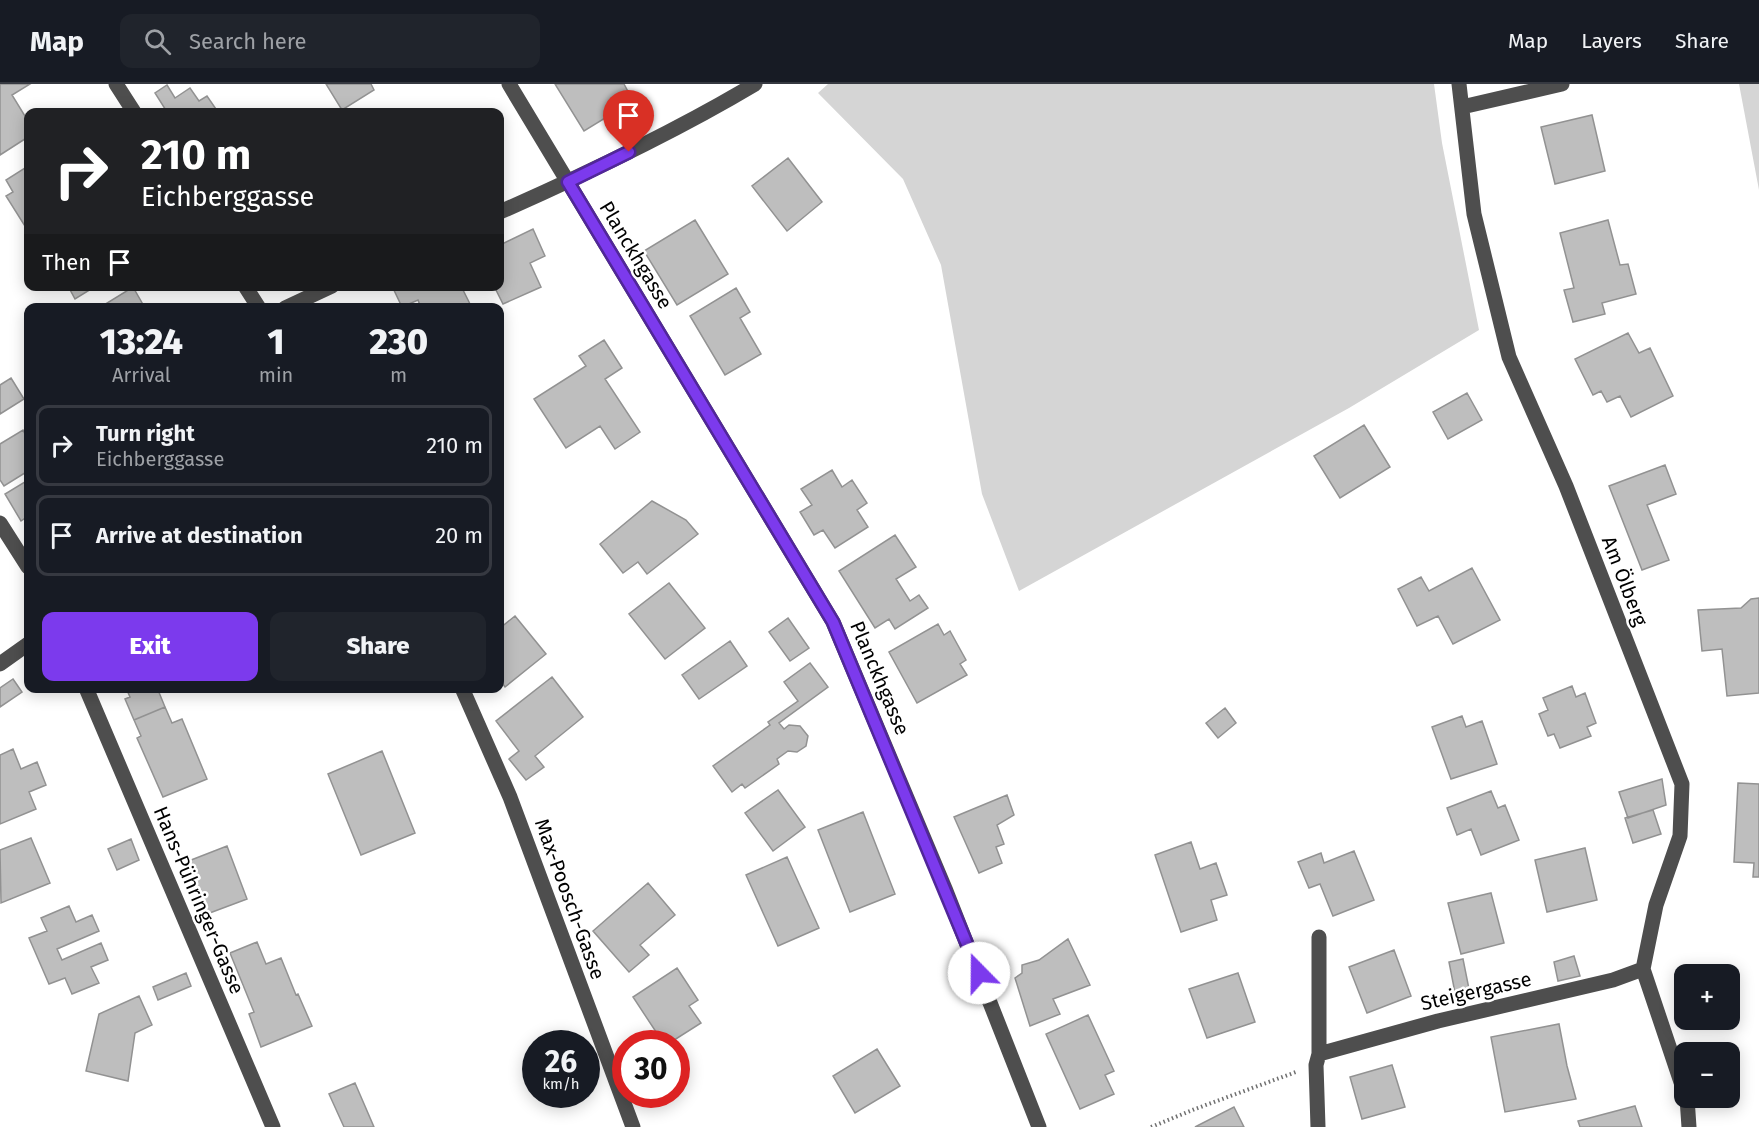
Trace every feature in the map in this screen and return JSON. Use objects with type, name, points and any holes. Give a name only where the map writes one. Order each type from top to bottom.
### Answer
[{"type":"street","points":[[116,84],[131,108]]},
{"type":"street","name":"Planckhgasse","points":[[509,84],[833,622],[946,891],[1039,1127]]},
{"type":"street","points":[[504,211],[710,111],[754,84]]},
{"type":"street","name":"Am Ölberg","points":[[1459,84],[1474,214],[1509,357],[1566,486],[1682,784],[1680,836],[1656,905],[1643,969]]},
{"type":"street","points":[[1462,107],[1562,84]]},
{"type":"street","points":[[296,303],[321,291]]},
{"type":"street","points":[[0,523],[24,561]]},
{"type":"street","points":[[0,664],[24,647]]},
{"type":"street","name":"Hans-Pühringer-Gasse","points":[[88,693],[273,1127]]},
{"type":"street","name":"Max-Poosch-Gasse","points":[[464,693],[510,797],[633,1127]]},
{"type":"street","points":[[1318,1127],[1319,937]]},
{"type":"street","points":[[1643,969],[1674,1061]]},
{"type":"street","name":"Steigergasse","points":[[1317,1059],[1438,1021],[1613,980],[1643,969]]},
{"type":"street","points":[[1688,1108],[1689,1127]]},
{"type":"path","points":[[1151,1127],[1317,1059]]},
{"type":"shaded area","points":[[828,84],[1434,84],[1442,143],[1479,330],[1349,408],[1019,591],[982,494],[941,265],[903,179],[818,93]]},
{"type":"shaded area","points":[[1739,84],[1759,84],[1759,190]]},
{"type":"building","points":[[0,84],[30,84],[12,95],[24,114],[24,140],[0,155]]},
{"type":"building","points":[[326,84],[371,84],[374,90],[345,108],[341,108]]},
{"type":"building","points":[[555,84],[624,84],[633,101],[584,131]]},
{"type":"building","points":[[167,85],[175,98],[190,88],[199,101],[207,96],[215,108],[164,108],[155,93]]},
{"type":"building","points":[[1592,115],[1605,171],[1555,184],[1541,127]]},
{"type":"building","points":[[788,158],[822,202],[787,231],[752,186]]},
{"type":"building","points":[[24,169],[24,225],[6,196],[13,192],[6,180]]},
{"type":"building","points":[[695,220],[728,274],[677,305],[644,251]]},
{"type":"building","points":[[1608,220],[1620,265],[1628,264],[1636,294],[1602,303],[1605,314],[1573,322],[1564,290],[1574,288],[1560,233]]},
{"type":"building","points":[[533,229],[545,256],[530,263],[541,287],[504,304],[496,291],[504,291],[504,243]]},
{"type":"building","points":[[736,288],[750,312],[740,318],[761,354],[725,375],[690,316]]},
{"type":"building","points":[[71,291],[88,291],[75,299]]},
{"type":"building","points":[[127,291],[135,291],[142,303],[107,303]]},
{"type":"building","points":[[394,291],[464,291],[470,303],[419,303],[418,300],[411,303],[400,303]]},
{"type":"building","points":[[1628,333],[1639,353],[1650,348],[1673,396],[1631,417],[1620,396],[1607,402],[1601,391],[1593,395],[1575,359]]},
{"type":"building","points":[[604,340],[622,368],[605,379],[640,432],[615,449],[600,426],[566,448],[534,399],[586,366],[579,356]]},
{"type":"building","points":[[11,378],[24,399],[0,414],[0,385]]},
{"type":"building","points":[[1467,393],[1482,420],[1448,439],[1433,412]]},
{"type":"building","points":[[1364,425],[1390,467],[1340,498],[1314,456]]},
{"type":"building","points":[[23,430],[24,474],[4,486],[0,480],[0,444]]},
{"type":"building","points":[[1665,465],[1676,494],[1647,505],[1669,560],[1642,570],[1609,486]]},
{"type":"building","points":[[832,470],[842,487],[852,480],[867,503],[857,510],[868,527],[835,548],[823,530],[814,535],[800,512],[812,505],[801,489]]},
{"type":"building","points":[[24,482],[24,519],[21,521],[5,494]]},
{"type":"building","points":[[652,501],[686,520],[698,534],[647,574],[638,562],[623,573],[600,544]]},
{"type":"building","points":[[895,535],[916,567],[896,579],[910,601],[919,595],[928,608],[895,629],[889,619],[875,628],[839,571]]},
{"type":"building","points":[[1472,568],[1500,620],[1453,644],[1438,616],[1417,626],[1398,589],[1421,577],[1429,591]]},
{"type":"building","points":[[669,583],[705,628],[665,659],[629,614]]},
{"type":"building","points":[[1759,598],[1759,693],[1727,696],[1722,649],[1702,651],[1698,610],[1741,608],[1751,599]]},
{"type":"building","points":[[515,616],[546,654],[505,687],[504,686],[504,625]]},
{"type":"building","points":[[788,618],[809,648],[790,661],[769,632]]},
{"type":"building","points":[[938,624],[944,635],[950,631],[966,660],[960,664],[967,675],[917,703],[889,652]]},
{"type":"building","points":[[730,641],[747,666],[699,699],[682,675]]},
{"type":"building","points":[[810,663],[828,687],[779,723],[784,729],[789,725],[800,726],[808,736],[806,746],[797,752],[788,751],[777,759],[779,764],[745,788],[742,784],[732,792],[713,766],[770,725],[768,722],[798,701],[784,682]]},
{"type":"building","points":[[552,677],[583,717],[535,756],[544,767],[526,780],[509,759],[519,751],[496,721]]},
{"type":"building","points":[[13,679],[22,692],[0,707],[0,688]]},
{"type":"building","points":[[1572,686],[1576,697],[1585,693],[1596,723],[1587,727],[1591,736],[1560,748],[1554,734],[1548,736],[1539,714],[1548,710],[1543,698]]},
{"type":"building","points":[[128,693],[159,693],[165,707],[134,720],[125,699],[130,697]]},
{"type":"building","points":[[165,707],[172,723],[182,719],[207,779],[163,797],[137,738],[141,736],[134,720]]},
{"type":"building","points":[[1225,708],[1236,723],[1218,738],[1206,723]]},
{"type":"building","points":[[1462,716],[1466,727],[1482,721],[1497,764],[1451,779],[1432,727]]},
{"type":"building","points":[[13,749],[21,769],[37,762],[46,785],[29,792],[36,809],[0,824],[0,755]]},
{"type":"building","points":[[382,751],[415,833],[361,855],[328,774]]},
{"type":"building","points":[[1662,779],[1666,805],[1628,818],[1619,792]]},
{"type":"building","points":[[1738,783],[1759,784],[1759,877],[1753,877],[1754,863],[1734,862]]},
{"type":"building","points":[[778,790],[805,827],[773,851],[745,813]]},
{"type":"building","points":[[1491,791],[1498,808],[1505,805],[1519,840],[1481,855],[1471,829],[1457,835],[1447,808]]},
{"type":"building","points":[[1007,795],[1014,815],[997,825],[1004,844],[996,847],[1002,863],[979,873],[954,817]]},
{"type":"building","points":[[1653,810],[1661,834],[1633,843],[1625,818]]},
{"type":"building","points":[[863,812],[895,894],[850,912],[818,830]]},
{"type":"building","points":[[31,838],[50,883],[1,903],[0,850]]},
{"type":"building","points":[[131,839],[139,860],[117,870],[108,849]]},
{"type":"building","points":[[1191,842],[1200,869],[1216,863],[1227,895],[1211,900],[1217,920],[1181,932],[1155,855]]},
{"type":"building","points":[[227,846],[247,899],[207,914],[186,862]]},
{"type":"building","points":[[1585,848],[1597,900],[1547,912],[1535,860]]},
{"type":"building","points":[[1354,851],[1374,900],[1333,916],[1320,884],[1309,888],[1298,862],[1321,853],[1324,863]]},
{"type":"building","points":[[787,857],[819,928],[778,946],[746,875]]},
{"type":"building","points":[[648,883],[675,915],[640,945],[649,955],[629,972],[593,931]]},
{"type":"building","points":[[1491,893],[1504,943],[1461,954],[1448,903]]},
{"type":"building","points":[[69,906],[76,922],[92,915],[99,931],[57,949],[62,960],[101,943],[108,960],[91,967],[99,983],[72,994],[65,978],[49,984],[29,938],[47,931],[41,918]]},
{"type":"building","points":[[1068,939],[1090,985],[1053,999],[1060,1014],[1030,1026],[1015,978],[1022,973],[1022,965],[1039,960]]},
{"type":"building","points":[[257,942],[266,964],[281,958],[312,1026],[261,1047],[249,1014],[254,1012],[230,953]]},
{"type":"building","points":[[1394,950],[1411,996],[1367,1013],[1349,967]]},
{"type":"building","points":[[1574,956],[1580,976],[1558,981],[1554,962]]},
{"type":"building","points":[[1463,959],[1471,999],[1457,1003],[1449,962]]},
{"type":"building","points":[[677,968],[698,1000],[689,1006],[701,1023],[690,1030],[655,1030],[633,997]]},
{"type":"building","points":[[186,973],[191,986],[158,1000],[153,987]]},
{"type":"building","points":[[1238,973],[1255,1022],[1207,1038],[1189,989]]},
{"type":"building","points":[[139,996],[152,1025],[135,1033],[128,1081],[86,1071],[99,1014]]},
{"type":"building","points":[[1088,1015],[1114,1071],[1105,1075],[1114,1094],[1080,1109],[1046,1034]]},
{"type":"building","points":[[1559,1024],[1576,1099],[1505,1112],[1491,1037]]},
{"type":"building","points":[[877,1049],[900,1086],[855,1113],[833,1076]]},
{"type":"building","points":[[1392,1065],[1405,1107],[1362,1119],[1350,1077]]},
{"type":"building","points":[[355,1083],[374,1127],[344,1127],[329,1094]]},
{"type":"building","points":[[1635,1106],[1642,1127],[1580,1127],[1578,1121]]},
{"type":"building","points":[[1234,1107],[1244,1127],[1195,1127]]},
{"type":"route","points":[[629,152],[568,182],[833,622],[979,973]]}]
